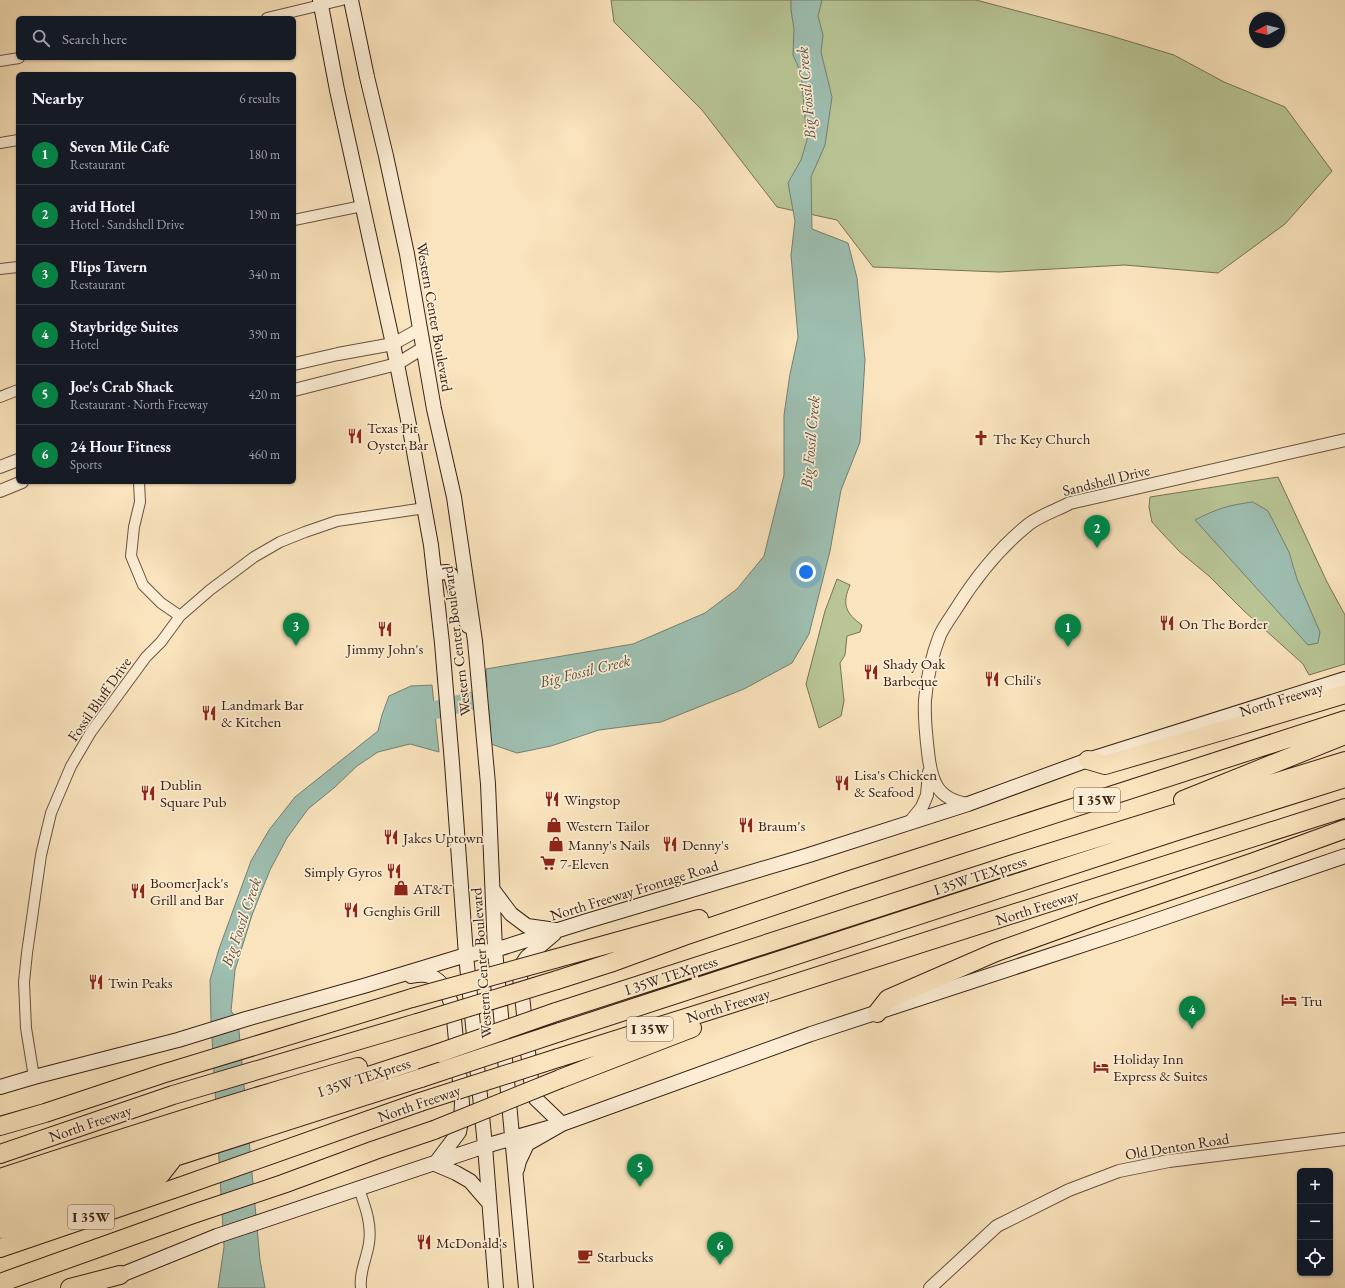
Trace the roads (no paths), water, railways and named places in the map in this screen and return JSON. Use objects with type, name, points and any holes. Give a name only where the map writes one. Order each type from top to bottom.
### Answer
[{"type":"highway","points":[[1088,760],[1105,764],[1345,694]]},
{"type":"highway","name":"North Freeway","points":[[0,1154],[173,1095],[610,963],[684,936],[850,880],[1345,720]]},
{"type":"highway","points":[[1010,865],[1230,782],[1345,735]]},
{"type":"highway","name":"I 35W TEXpress","points":[[0,1213],[175,1148],[282,1096],[417,1051],[439,1053],[556,1012],[1010,865],[1345,761]]},
{"type":"highway","name":"I 35W TEXpress","points":[[0,1196],[175,1148],[284,1122],[1177,831],[1345,778]]},
{"type":"highway","name":"North Freeway","points":[[0,1248],[420,1102],[1345,808]]},
{"type":"highway","points":[[877,1013],[888,999],[996,952],[1345,829]]},
{"type":"highway","points":[[0,1126],[45,1113],[162,1074],[412,998],[554,958],[684,924],[814,882],[850,880]]},
{"type":"highway","points":[[0,1283],[434,1130],[723,1015],[743,1000]]},
{"type":"highway","points":[[0,1178],[171,1122],[282,1096]]},
{"type":"highway","points":[[0,1229],[142,1183],[161,1174],[175,1148]]},
{"type":"highway","points":[[70,1288],[120,1275]]},
{"type":"main road","name":"Western Center Boulevard","points":[[351,0],[407,254],[434,408],[454,497],[475,641],[486,761],[495,950],[526,1288]]},
{"type":"main road","name":"Western Center Boulevard","points":[[321,3],[337,90],[397,364],[424,508],[434,573],[442,644],[466,955],[485,1146],[496,1288]]},
{"type":"main road","points":[[434,573],[447,572],[451,575],[459,606],[475,641]]},
{"type":"main road","name":"North Freeway","points":[[784,863],[968,804],[1088,760],[1345,679]]},
{"type":"main road","points":[[93,1288],[120,1275],[217,1236],[485,1146],[562,1124],[782,1045],[1345,856]]},
{"type":"main road","name":"North Freeway Frontage Road","points":[[495,950],[784,863]]},
{"type":"main road","points":[[493,890],[511,914],[527,926],[558,930]]},
{"type":"main road","points":[[558,930],[527,957],[523,963],[520,977],[532,1089],[536,1099],[562,1124]]},
{"type":"main road","points":[[0,1087],[178,1040],[466,955],[495,950]]},
{"type":"main road","points":[[390,977],[429,975],[439,981],[444,987],[450,997],[453,1009],[462,1103],[461,1122],[459,1132],[435,1164]]},
{"type":"main road","points":[[516,1179],[519,1161],[527,1144],[562,1124]]},
{"type":"main road","points":[[435,1164],[470,1181],[489,1203]]},
{"type":"street","points":[[274,16],[321,3],[342,0]]},
{"type":"street","points":[[0,61],[16,58]]},
{"type":"street","points":[[0,143],[16,140]]},
{"type":"street","points":[[296,220],[362,206]]},
{"type":"street","points":[[0,270],[16,267]]},
{"type":"street","points":[[296,364],[393,344],[420,329]]},
{"type":"street","points":[[296,389],[397,364],[423,348]]},
{"type":"street","points":[[0,397],[16,391]]},
{"type":"street","name":"Sandshell Drive","points":[[968,804],[956,802],[942,794],[936,784],[930,765],[925,723],[925,700],[930,668],[940,634],[973,582],[1001,550],[1030,523],[1070,503],[1345,440]]},
{"type":"street","points":[[0,467],[16,461]]},
{"type":"street","points":[[0,491],[17,484]]},
{"type":"street","points":[[139,484],[140,502],[134,527],[130,556],[143,585],[161,603],[180,616]]},
{"type":"street","name":"Fossil Bluff Drive","points":[[34,1077],[26,1028],[24,982],[42,855],[51,813],[71,766],[91,732],[146,657],[160,642],[180,616],[210,590],[254,557],[280,542],[336,521],[424,508]]},
{"type":"street","name":"Sandshell Drive","points":[[910,822],[922,807],[927,795],[930,765]]},
{"type":"street","name":"Old Denton Road","points":[[930,1288],[998,1226],[1068,1190],[1119,1172],[1168,1161],[1345,1139]]},
{"type":"street","points":[[359,1189],[367,1212],[370,1227],[369,1243],[362,1270],[361,1288]]},
{"type":"water","points":[[791,0],[822,0],[818,16],[823,35],[821,52],[832,97],[825,145],[811,177],[812,229],[848,243],[857,278],[865,360],[860,442],[841,490],[830,551],[809,634],[792,663],[744,689],[661,722],[599,730],[551,746],[517,753],[491,744],[486,669],[633,644],[705,613],[737,589],[764,556],[784,475],[784,415],[790,374],[798,337],[791,255],[795,221],[788,183],[801,160],[807,140],[801,73],[793,55],[794,29]]},
{"type":"water","points":[[1253,502],[1268,511],[1289,552],[1297,579],[1320,632],[1318,643],[1308,645],[1195,520],[1223,508]]},
{"type":"water","points":[[432,685],[439,752],[410,744],[378,752],[357,766],[335,787],[308,809],[287,838],[270,870],[252,915],[235,970],[231,1011],[238,1020],[260,1260],[265,1288],[218,1288],[224,1247],[210,980],[219,949],[251,861],[269,830],[295,797],[378,731],[389,696],[411,686]]},
{"type":"waterway","name":"Big Fossil Creek","points":[[412,716],[498,694]]},
{"type":"place","name":"Texas Pit Oyster Bar","points":[[355,436]]},
{"type":"place","name":"The Key Church","points":[[981,438]]},
{"type":"place","name":"avid Hotel","points":[[1097,548]]},
{"type":"place","name":"On The Border","points":[[1167,623]]},
{"type":"place","name":"Jimmy John's","points":[[385,629]]},
{"type":"place","name":"Flips Tavern","points":[[296,646]]},
{"type":"place","name":"Seven Mile Cafe","points":[[1068,647]]},
{"type":"place","name":"Shady Oak Barbeque","points":[[871,672]]},
{"type":"place","name":"Chili's","points":[[992,679]]},
{"type":"place","name":"Landmark Bar & Kitchen","points":[[209,713]]},
{"type":"place","name":"Lisa's Chicken & Seafood","points":[[842,783]]},
{"type":"place","name":"Dublin Square Pub","points":[[148,793]]},
{"type":"place","name":"Wingstop","points":[[552,799]]},
{"type":"place","name":"Western Tailor","points":[[554,825]]},
{"type":"place","name":"Braum's","points":[[746,825]]},
{"type":"place","name":"Jakes Uptown","points":[[391,837]]},
{"type":"place","name":"Manny's Nails","points":[[556,844]]},
{"type":"place","name":"Denny's","points":[[670,844]]},
{"type":"place","name":"7-Eleven","points":[[548,863]]},
{"type":"place","name":"Simply Gyros","points":[[394,871]]},
{"type":"place","name":"AT&T","points":[[401,888]]},
{"type":"place","name":"BoomerJack's Grill and Bar","points":[[138,891]]},
{"type":"place","name":"Genghis Grill","points":[[351,910]]},
{"type":"place","name":"Twin Peaks","points":[[96,982]]},
{"type":"place","name":"Tru","points":[[1289,1000]]},
{"type":"place","name":"Staybridge Suites","points":[[1192,1029]]},
{"type":"place","name":"Holiday Inn Express & Suites","points":[[1101,1067]]},
{"type":"place","name":"Joe's Crab Shack","points":[[640,1187]]},
{"type":"place","name":"McDonald's","points":[[424,1242]]},
{"type":"place","name":"Starbucks","points":[[585,1256]]},
{"type":"place","name":"24 Hour Fitness","points":[[720,1265]]}]
